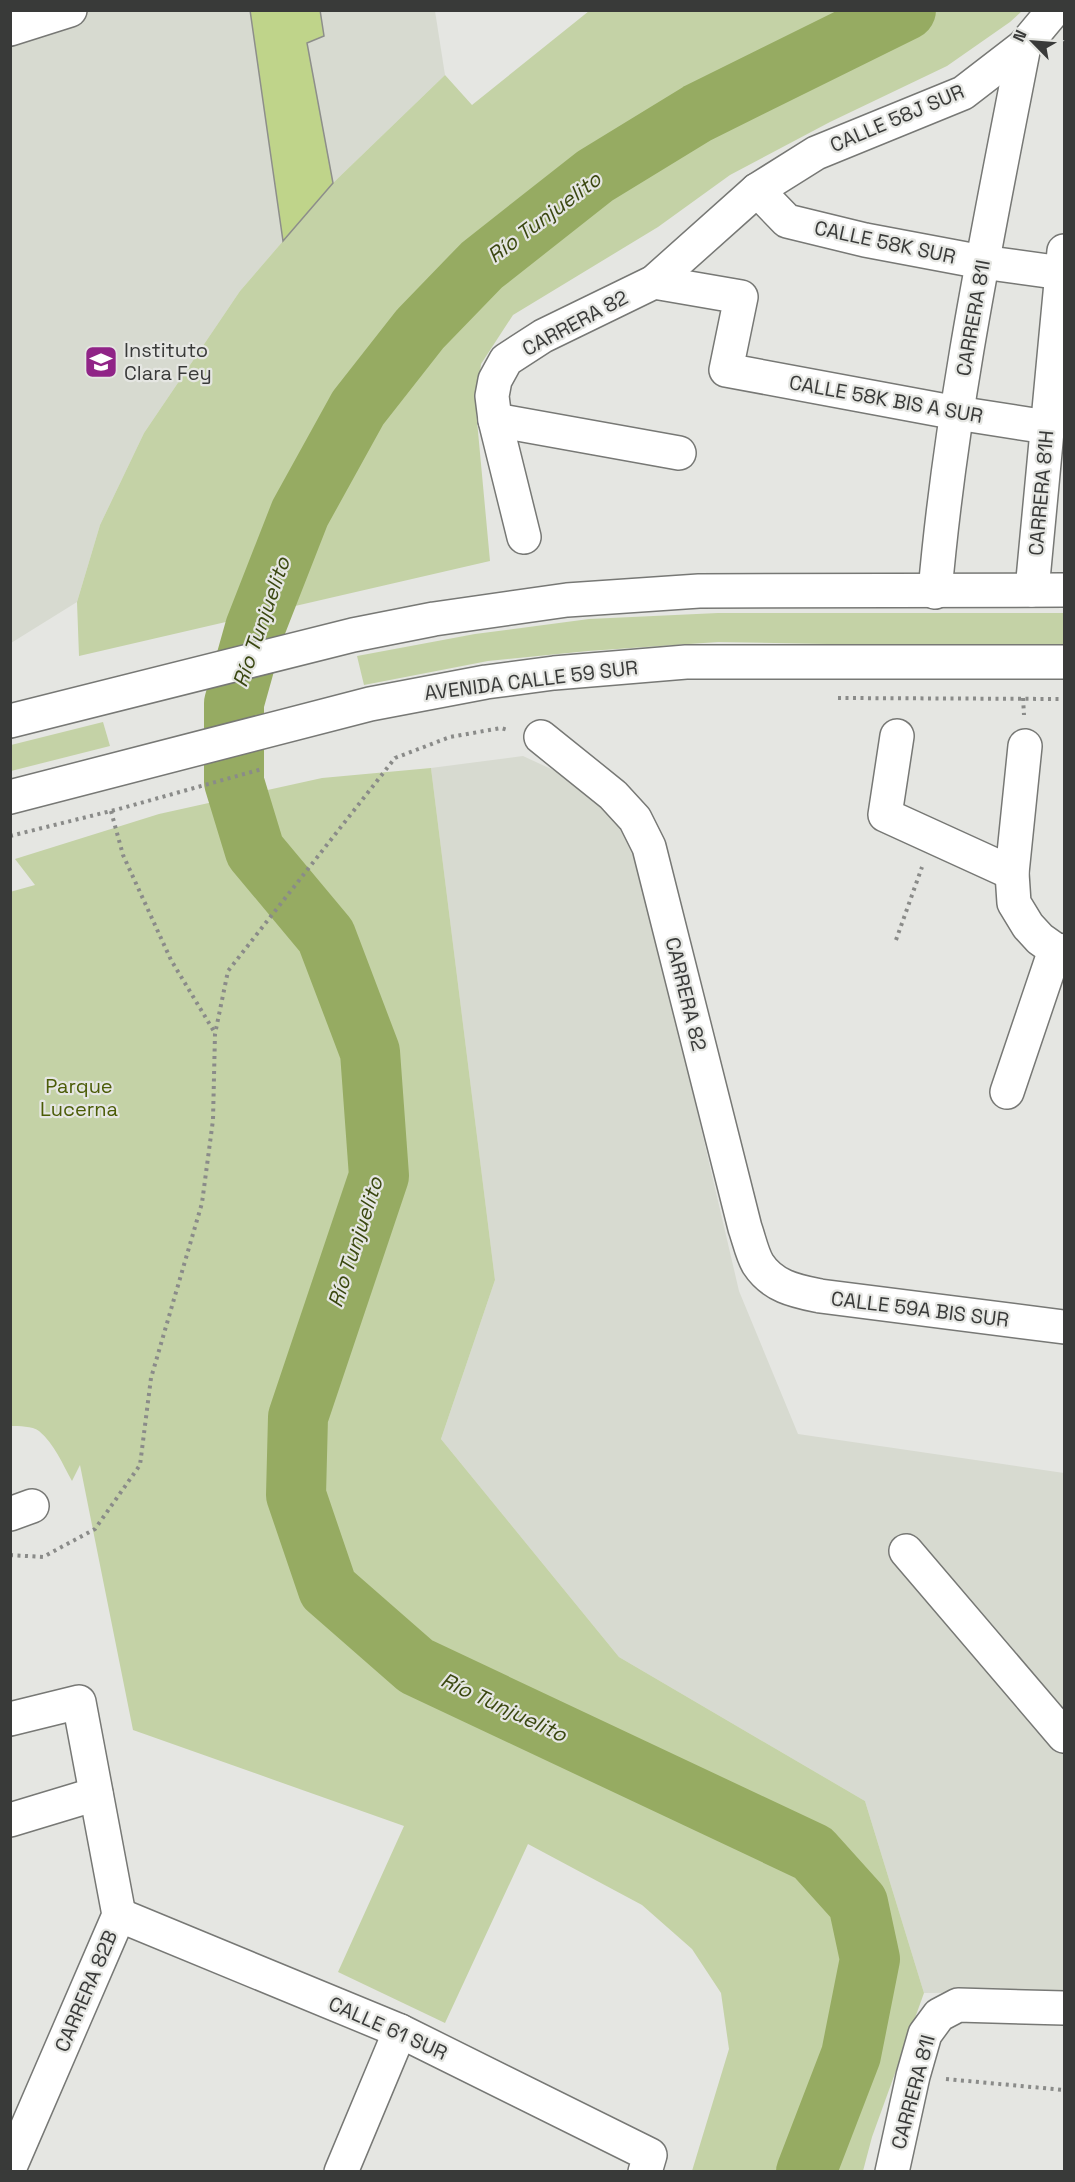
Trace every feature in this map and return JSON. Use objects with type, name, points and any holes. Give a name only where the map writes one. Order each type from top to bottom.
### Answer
[{"type":"street","points":[[10,29],[70,10]]},
{"type":"street","name":"CALLE 58J SUR","points":[[757,190],[816,153],[963,93],[1024,46],[1054,10]]},
{"type":"street","name":"CARRERA 81I","points":[[936,592],[957,413],[982,262],[1024,46]]},
{"type":"street","name":"CALLE 58K SUR","points":[[757,190],[787,221],[865,240],[982,262],[1063,262]]},
{"type":"street","name":"CARRERA 82","points":[[524,537],[495,420],[492,396],[495,380],[506,360],[543,336],[654,282],[757,190]]},
{"type":"street","name":"CARRERA 81H","points":[[1032,590],[1063,262]]},
{"type":"street","name":"CALLE 58K BIS A SUR","points":[[654,282],[741,297],[726,369],[957,413],[1047,427]]},
{"type":"street","points":[[495,420],[679,453]]},
{"type":"street","points":[[10,721],[353,635],[495,609],[567,600],[643,593],[768,590],[936,592],[1065,590]]},
{"type":"street","name":"AVENIDA CALLE 59 SUR","points":[[10,797],[370,704],[486,682],[618,666],[686,662],[1065,662]]},
{"type":"street","points":[[897,736],[885,815],[1012,873]]},
{"type":"street","name":"CARRERA 82","points":[[541,737],[613,795],[634,819],[649,847],[745,1228],[758,1264],[777,1284]]},
{"type":"street","points":[[1007,1092],[1056,949],[1028,926],[1014,903],[1012,873],[1025,746]]},
{"type":"street","name":"CALLE 59A BIS SUR","points":[[777,1284],[793,1291],[820,1296],[1065,1327]]},
{"type":"street","points":[[906,1551],[1065,1736]]},
{"type":"street","name":"CARRERA 82B","points":[[10,1719],[79,1702],[119,1915],[10,2167]]},
{"type":"street","points":[[10,1820],[96,1794]]},
{"type":"street","name":"CALLE 61 SUR","points":[[119,1915],[400,2031],[648,2163]]},
{"type":"street","name":"CARRERA 81I","points":[[892,2172],[913,2076],[925,2034],[939,2015],[958,2005],[1065,2008]]},
{"type":"street","points":[[341,2172],[400,2031]]},
{"type":"path","points":[[1025,746],[1023,699],[1028,662]]},
{"type":"path","points":[[897,736],[898,699],[905,663]]},
{"type":"path","points":[[834,698],[1065,699]]},
{"type":"path","points":[[10,1555],[43,1557],[95,1529],[140,1465],[151,1378],[202,1203],[213,1120],[215,1034],[228,971],[395,758],[450,737],[501,728],[541,737]]},
{"type":"path","points":[[10,836],[267,768]]},
{"type":"path","points":[[111,811],[123,855],[166,950],[215,1034]]},
{"type":"path","points":[[896,940],[933,838]]},
{"type":"path","points":[[913,2076],[1065,2090]]},
{"type":"shaded area","name":"Instituto Clara Fey","points":[[11,11],[435,11],[445,75],[333,183],[240,291],[144,433],[100,525],[77,602],[11,643]]},
{"type":"shaded area","points":[[523,756],[605,794],[639,862],[739,1291],[798,1434],[1064,1473],[1064,1992],[924,1993],[865,1801],[619,1657],[441,1439],[495,1280],[431,768]]},
{"type":"green space","points":[[589,11],[1022,11],[947,66],[830,122],[730,175],[658,227],[513,315],[481,364],[476,410],[490,561],[79,656],[77,602],[100,525],[144,433],[240,291],[333,183],[445,75],[472,105]]},
{"type":"green space","points":[[718,613],[1064,613],[1064,644],[879,645],[718,642],[488,661],[364,685],[357,656],[475,634],[589,619]]},
{"type":"green space","points":[[103,722],[110,746],[11,771],[11,745]]},
{"type":"green space","name":"Parque Lucerna","points":[[431,768],[495,1280],[441,1439],[619,1657],[865,1801],[924,1993],[872,2137],[863,2171],[692,2171],[729,2049],[721,1993],[692,1949],[642,1905],[528,1844],[445,2023],[338,1972],[404,1826],[133,1730],[80,1465],[72,1481],[54,1448],[39,1431],[29,1427],[11,1426],[10,892],[35,885],[15,859],[159,814],[322,778]]},
{"type":"building","points":[[250,10],[320,10],[324,36],[307,43],[333,183],[283,241]]},
{"type":"waterway","name":"Río Tunjuelito","points":[[806,2172],[851,2055],[870,1959],[858,1903],[813,1853],[416,1666],[328,1589],[296,1495],[298,1417],[379,1176],[370,1052],[326,936],[255,851],[234,782],[234,703],[255,628],[300,513],[358,408],[420,329],[482,265],[595,176],[698,113],[906,10]]},
{"type":"place","name":"Instituto Clara Fey","points":[[101,362]]}]
